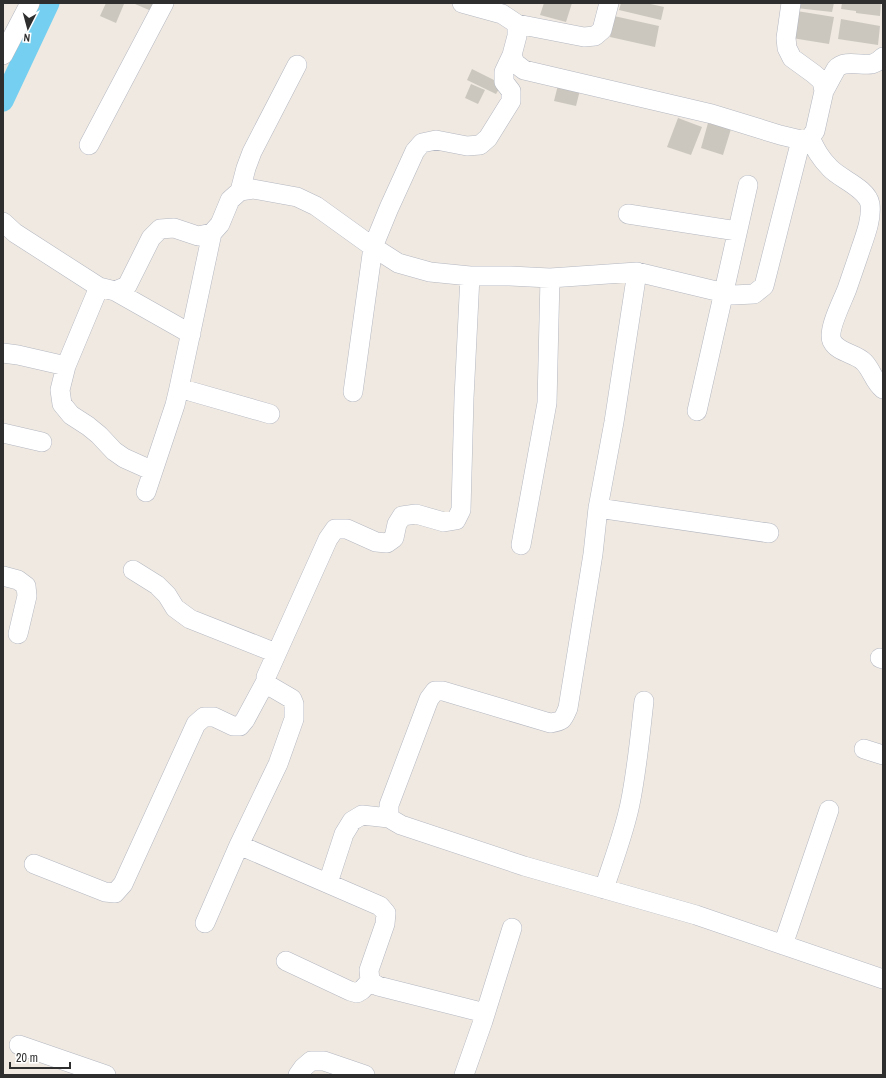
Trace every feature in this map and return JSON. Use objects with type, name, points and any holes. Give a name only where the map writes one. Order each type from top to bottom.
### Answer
[{"type":"street","points":[[3,55],[30,3]]},
{"type":"street","points":[[89,145],[164,3]]},
{"type":"street","points":[[462,3],[502,14],[517,24],[584,37],[595,36],[602,30],[609,3]]},
{"type":"street","points":[[791,3],[786,38],[787,48],[792,58],[822,81],[824,91]]},
{"type":"street","points":[[352,392],[373,247],[414,151],[422,143],[436,140],[474,146],[480,145],[488,138],[511,101],[511,91],[504,82],[504,72],[512,55],[517,36],[517,24]]},
{"type":"street","points":[[512,55],[515,64],[524,70],[712,114],[780,135],[805,139],[831,170],[863,192],[870,202],[870,216],[866,234],[832,328],[831,336],[832,341],[841,350],[859,357],[866,364],[878,385],[883,389]]},
{"type":"street","points":[[146,492],[175,405],[212,233],[220,224],[230,200],[240,191],[253,189],[297,197],[316,206],[398,263],[430,272],[470,276],[550,278],[637,272],[733,295],[754,294],[764,286],[805,139],[816,130],[824,91],[836,69],[840,66],[845,64],[872,64],[883,57]]},
{"type":"street","points":[[240,191],[252,152],[297,65]]},
{"type":"street","points":[[697,411],[748,185]]},
{"type":"street","points":[[628,214],[737,231]]},
{"type":"street","points":[[3,222],[14,233],[107,289],[190,334]]},
{"type":"street","points":[[107,289],[127,286],[151,238],[160,229],[174,228],[198,236],[212,233]]},
{"type":"street","points":[[389,818],[388,805],[429,699],[435,691],[443,690],[550,723],[557,722],[563,718],[568,708],[593,554],[598,508],[614,422],[637,272]]},
{"type":"street","points":[[34,864],[105,892],[116,893],[124,884],[196,724],[204,717],[214,717],[233,726],[240,726],[245,720],[266,682],[266,677],[276,653],[328,539],[335,529],[347,529],[376,542],[387,544],[394,538],[397,524],[402,516],[416,514],[444,522],[456,520],[460,510],[470,276]]},
{"type":"street","points":[[521,545],[547,403],[550,278]]},
{"type":"street","points":[[107,289],[66,366],[60,390],[62,404],[71,415],[99,435],[114,451],[153,471]]},
{"type":"street","points":[[3,353],[66,366]]},
{"type":"street","points":[[179,388],[270,414]]},
{"type":"street","points":[[3,433],[42,442]]},
{"type":"street","points":[[598,508],[769,533]]},
{"type":"street","points":[[133,570],[157,585],[167,595],[175,608],[190,619],[276,653]]},
{"type":"street","points":[[3,576],[18,580],[26,586],[27,596],[18,634]]},
{"type":"street","points":[[205,923],[239,845],[278,764],[294,719],[294,704],[292,699],[268,685],[266,682]]},
{"type":"street","points":[[604,889],[624,829],[630,805],[638,760],[644,701]]},
{"type":"street","points":[[864,749],[883,755]]},
{"type":"street","points":[[783,945],[829,810]]},
{"type":"street","points":[[328,883],[344,834],[352,821],[362,815],[389,818],[401,825],[524,866],[696,915],[783,945],[882,974]]},
{"type":"street","points":[[239,845],[380,906],[386,913],[385,924],[369,970],[370,981],[362,990],[356,993],[286,961]]},
{"type":"street","points":[[464,1075],[512,928]]},
{"type":"street","points":[[370,981],[378,986],[485,1013]]},
{"type":"street","points":[[19,1045],[106,1075]]},
{"type":"street","points":[[298,1075],[311,1061],[324,1061],[365,1075]]},
{"type":"building","points":[[106,3],[124,4],[116,23],[100,16]]},
{"type":"building","points":[[160,3],[156,13],[135,4]]},
{"type":"building","points":[[544,3],[572,3],[566,22],[540,15]]},
{"type":"building","points":[[621,3],[646,3],[664,7],[661,20],[619,10]]},
{"type":"building","points":[[797,3],[834,3],[832,12],[796,8]]},
{"type":"building","points":[[842,3],[881,3],[880,16],[856,13],[856,11],[841,9]]},
{"type":"building","points":[[797,11],[834,17],[829,44],[792,38]]},
{"type":"building","points":[[614,16],[659,26],[655,47],[610,37]]},
{"type":"building","points":[[841,19],[880,26],[878,45],[838,39]]},
{"type":"building","points":[[472,69],[502,84],[496,94],[467,80]]},
{"type":"building","points":[[559,81],[581,86],[576,106],[554,101]]},
{"type":"building","points":[[471,84],[485,90],[478,104],[465,98]]},
{"type":"building","points":[[678,118],[702,127],[691,155],[667,147]]},
{"type":"building","points":[[708,123],[731,129],[723,155],[701,148]]},
{"type":"waterway","points":[[3,101],[49,3]]}]
